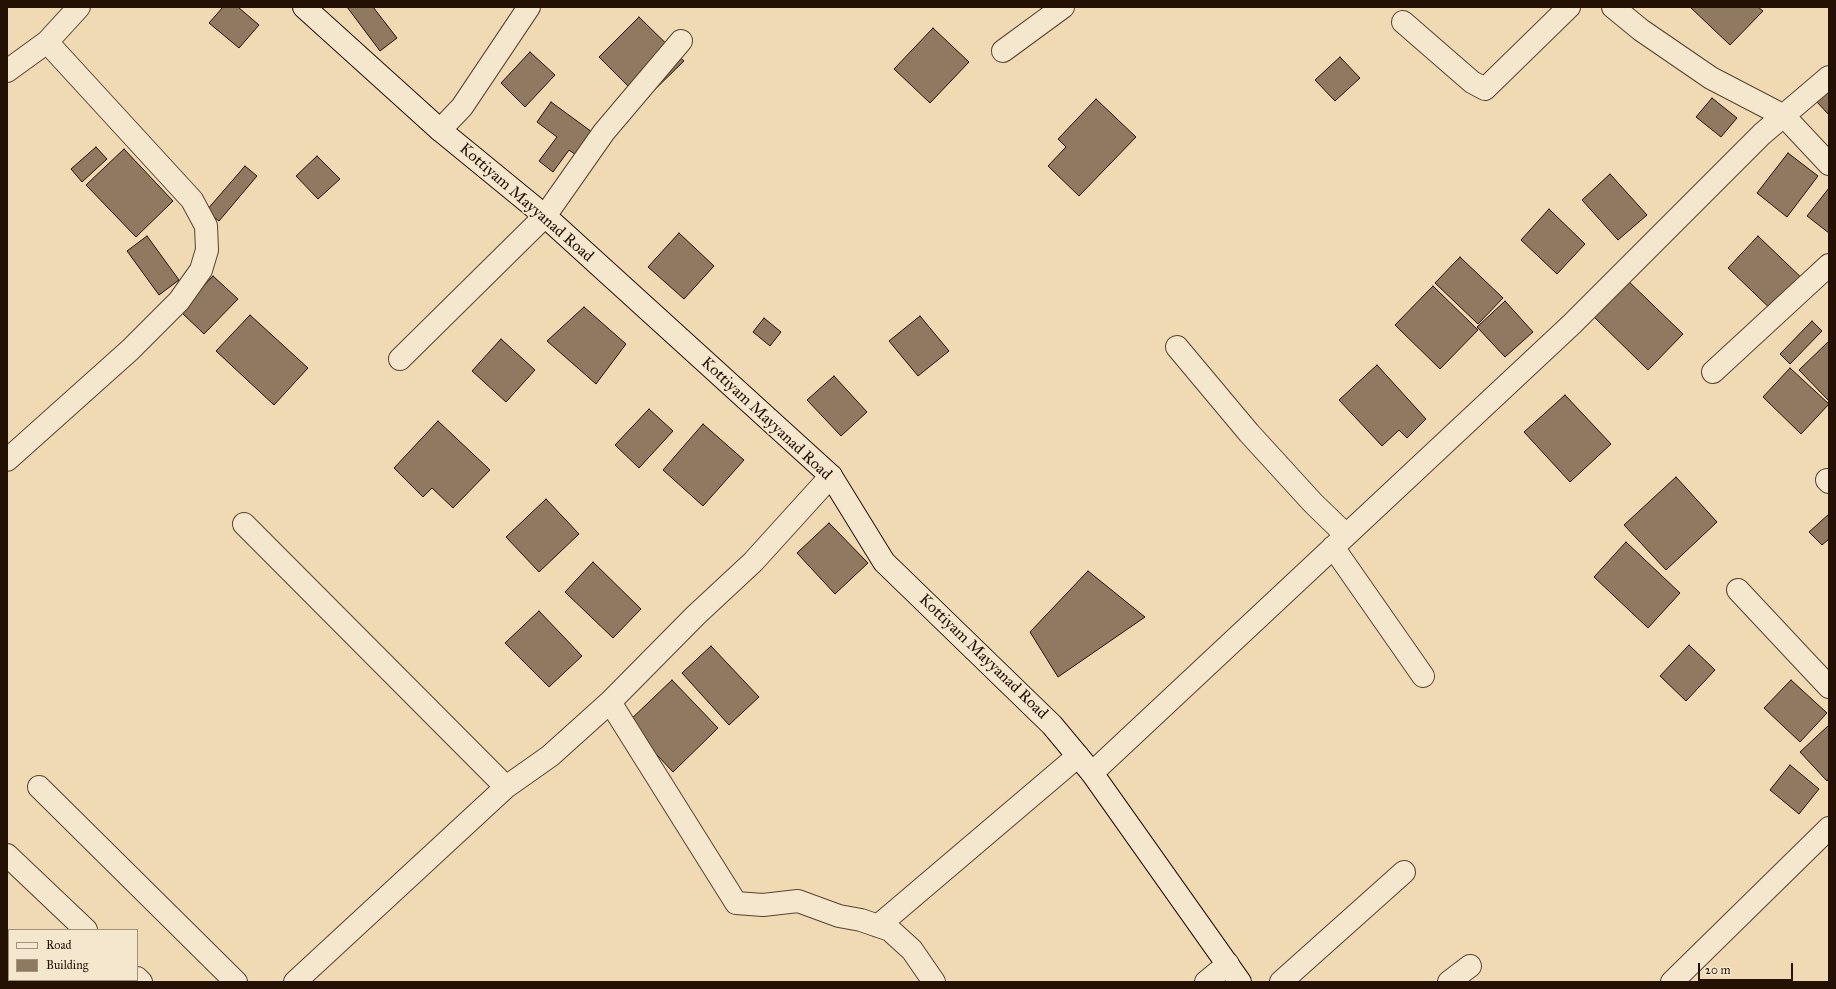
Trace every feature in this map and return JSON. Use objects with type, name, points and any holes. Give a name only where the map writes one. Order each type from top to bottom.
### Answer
[{"type":"street","points":[[7,72],[47,42],[79,7]]},
{"type":"street","name":"Kottiyam Mayyanad Road","points":[[304,7],[440,130],[545,216],[830,476],[884,562],[1052,725],[1092,772],[1240,982]]},
{"type":"street","points":[[440,130],[462,107],[529,7]]},
{"type":"street","points":[[1003,51],[1063,7]]},
{"type":"street","points":[[1403,22],[1472,82],[1485,90],[1569,7]]},
{"type":"street","points":[[1614,7],[1641,30],[1711,78],[1784,116],[1829,164]]},
{"type":"street","points":[[400,359],[545,216],[604,132],[681,41]]},
{"type":"street","points":[[7,460],[130,350],[179,302],[201,270],[207,250],[206,226],[192,200],[47,42]]},
{"type":"street","points":[[1092,772],[1572,324],[1762,134],[1829,78]]},
{"type":"street","points":[[1713,372],[1829,265]]},
{"type":"street","points":[[1177,346],[1249,433],[1313,503],[1340,541],[1423,676]]},
{"type":"street","points":[[295,982],[506,787],[550,756],[610,702],[691,620],[753,562],[830,476]]},
{"type":"street","points":[[244,524],[506,787]]},
{"type":"street","points":[[1738,590],[1829,687]]},
{"type":"street","points":[[610,702],[736,903],[764,905],[798,901],[839,916],[890,930],[912,950],[934,982]]},
{"type":"street","points":[[878,926],[1078,756]]},
{"type":"street","points":[[39,787],[236,982]]},
{"type":"street","points":[[1672,982],[1829,828]]},
{"type":"street","points":[[7,855],[85,929]]},
{"type":"street","points":[[1281,982],[1404,872]]},
{"type":"street","points":[[1206,982],[1228,964]]},
{"type":"street","points":[[1449,982],[1470,966]]},
{"type":"building","points":[[223,7],[238,7],[259,25],[239,48],[209,23]]},
{"type":"building","points":[[347,7],[373,7],[397,38],[380,51]]},
{"type":"building","points":[[1690,7],[1758,7],[1763,11],[1730,45]]},
{"type":"building","points":[[639,17],[684,61],[643,101],[599,57]]},
{"type":"building","points":[[933,28],[969,62],[930,103],[894,69]]},
{"type":"building","points":[[530,52],[555,75],[525,107],[501,83]]},
{"type":"building","points":[[1340,57],[1360,78],[1335,101],[1315,80]]},
{"type":"building","points":[[1829,91],[1829,115],[1817,102]]},
{"type":"building","points":[[1712,98],[1737,118],[1721,137],[1696,117]]},
{"type":"building","points":[[1096,99],[1136,137],[1079,196],[1048,166],[1066,147],[1058,139]]},
{"type":"building","points":[[551,102],[592,132],[576,155],[569,150],[553,172],[539,161],[557,137],[537,122]]},
{"type":"building","points":[[96,147],[107,159],[82,182],[71,169]]},
{"type":"building","points":[[124,149],[173,201],[136,237],[86,185]]},
{"type":"building","points":[[1788,153],[1818,176],[1787,217],[1757,193]]},
{"type":"building","points":[[317,156],[340,179],[318,199],[296,176]]},
{"type":"building","points":[[245,166],[257,176],[219,221],[206,211]]},
{"type":"building","points":[[1610,174],[1647,215],[1618,240],[1582,200]]},
{"type":"building","points":[[1829,188],[1829,233],[1807,216]]},
{"type":"building","points":[[1549,209],[1585,244],[1557,274],[1521,240]]},
{"type":"building","points":[[679,233],[714,266],[684,299],[648,267]]},
{"type":"building","points":[[147,236],[179,280],[159,295],[127,251]]},
{"type":"building","points":[[1758,236],[1808,284],[1778,316],[1728,268]]},
{"type":"building","points":[[1460,257],[1503,298],[1478,324],[1435,283]]},
{"type":"building","points":[[1622,275],[1683,334],[1648,370],[1588,311]]},
{"type":"building","points":[[213,276],[238,299],[204,334],[180,311]]},
{"type":"building","points":[[1433,286],[1478,330],[1440,369],[1395,325]]},
{"type":"building","points":[[1505,301],[1533,332],[1505,357],[1477,327]]},
{"type":"building","points":[[584,307],[626,344],[596,384],[547,341]]},
{"type":"building","points":[[250,315],[308,368],[274,405],[216,351]]},
{"type":"building","points":[[920,316],[949,351],[918,376],[889,341]]},
{"type":"building","points":[[764,318],[781,332],[770,346],[753,332]]},
{"type":"building","points":[[1812,321],[1822,331],[1790,364],[1780,354]]},
{"type":"building","points":[[501,339],[535,370],[506,402],[472,371]]},
{"type":"building","points":[[1829,341],[1829,401],[1799,370]]},
{"type":"building","points":[[1377,365],[1426,419],[1407,438],[1399,430],[1382,446],[1339,400]]},
{"type":"building","points":[[1790,368],[1829,404],[1801,434],[1763,397]]},
{"type":"building","points":[[834,376],[867,412],[841,436],[807,400]]},
{"type":"building","points":[[1565,395],[1611,444],[1570,482],[1524,432]]},
{"type":"building","points":[[649,409],[673,431],[639,468],[615,445]]},
{"type":"building","points":[[438,421],[490,470],[453,508],[432,488],[423,497],[394,468]]},
{"type":"building","points":[[703,424],[744,460],[703,506],[663,470]]},
{"type":"building","points":[[1676,477],[1717,522],[1666,570],[1624,525]]},
{"type":"building","points":[[546,499],[579,534],[539,572],[506,537]]},
{"type":"building","points":[[1829,514],[1829,539],[1822,545],[1809,532]]},
{"type":"building","points":[[829,523],[868,563],[835,594],[797,553]]},
{"type":"building","points":[[1626,542],[1680,593],[1648,628],[1594,577]]},
{"type":"building","points":[[593,562],[641,609],[613,638],[565,592]]},
{"type":"building","points":[[1088,571],[1145,617],[1058,677],[1030,632]]},
{"type":"building","points":[[539,611],[582,656],[549,687],[505,643]]},
{"type":"building","points":[[1689,645],[1715,670],[1686,701],[1660,676]]},
{"type":"building","points":[[711,646],[759,697],[729,725],[682,673]]},
{"type":"building","points":[[672,680],[718,728],[673,772],[627,723]]},
{"type":"building","points":[[1791,680],[1827,713],[1800,742],[1764,708]]},
{"type":"building","points":[[1829,725],[1829,778],[1827,781],[1800,752]]},
{"type":"building","points":[[1790,765],[1819,789],[1799,814],[1770,790]]}]
